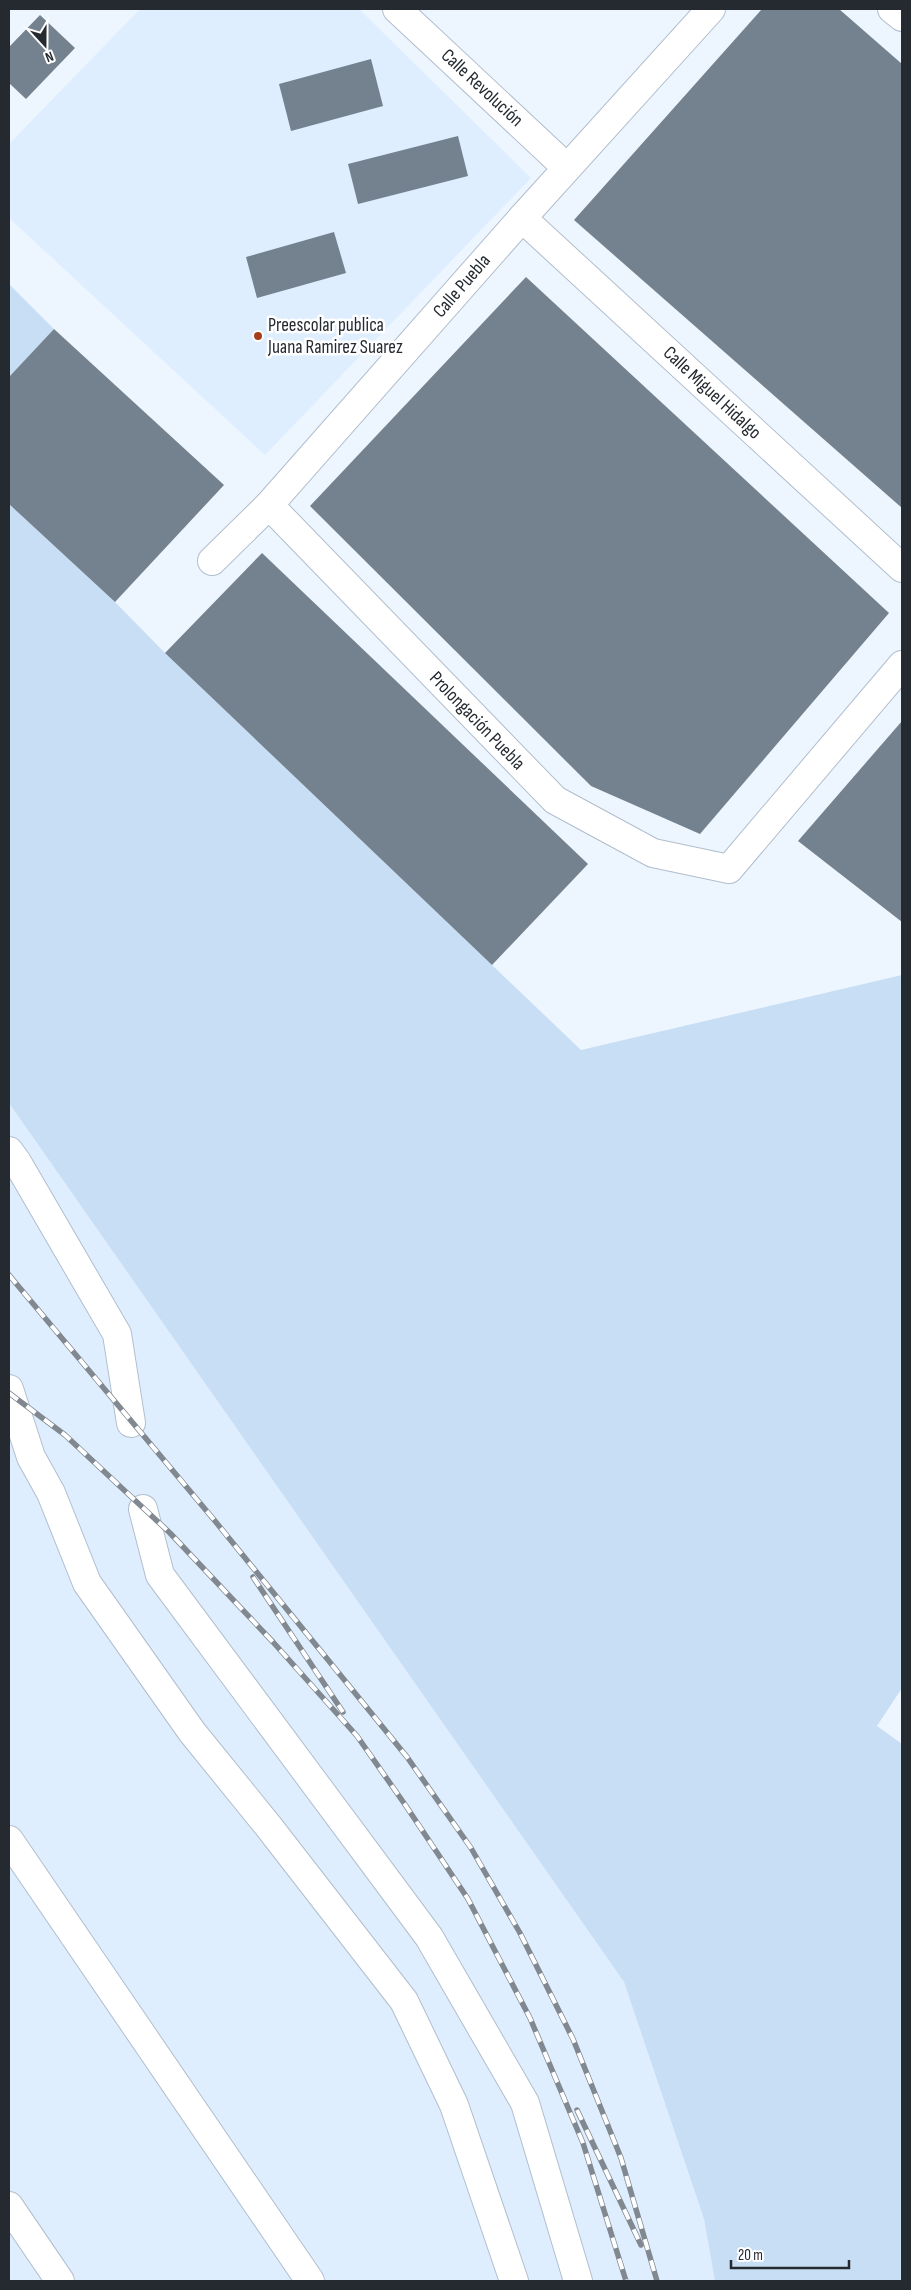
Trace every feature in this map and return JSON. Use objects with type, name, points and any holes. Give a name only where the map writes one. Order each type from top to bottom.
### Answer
[{"type":"street","name":"Calle Revolución","points":[[397,9],[567,168]]},
{"type":"street","name":"Calle Puebla","points":[[212,561],[269,505],[522,218],[711,9]]},
{"type":"street","points":[[892,9],[902,17]]},
{"type":"street","name":"Calle Miguel Hidalgo","points":[[522,218],[902,568]]},
{"type":"street","name":"Prolongación Puebla","points":[[269,505],[555,800],[654,853],[729,869],[902,665]]},
{"type":"street","points":[[9,1151],[117,1334],[131,1423]]},
{"type":"street","points":[[9,1389],[20,1459],[50,1493],[87,1584],[192,1732],[269,1827],[404,2001],[454,2105],[514,2281]]},
{"type":"street","points":[[143,1509],[160,1575],[429,1937],[525,2103],[578,2281]]},
{"type":"street","points":[[9,1840],[310,2281]]},
{"type":"street","points":[[9,2206],[60,2281]]},
{"type":"shaded area","name":"Preescolar publica Juana Ramirez Suarez","points":[[140,9],[359,9],[531,178],[265,455],[9,218],[9,144]]},
{"type":"shaded area","points":[[9,284],[54,329],[9,377]]},
{"type":"shaded area","points":[[9,504],[115,602],[165,653],[581,1050],[902,975],[902,1688],[877,1726],[902,1744],[902,2281],[715,2281],[704,2219],[624,1982],[9,1103]]},
{"type":"shaded area","points":[[9,1103],[624,1982],[704,2219],[715,2281],[9,2281]]},
{"type":"building","points":[[762,9],[839,9],[902,64],[902,508],[574,220]]},
{"type":"building","points":[[40,15],[75,48],[26,99],[9,83],[9,47]]},
{"type":"building","points":[[371,59],[383,106],[291,131],[279,84]]},
{"type":"building","points":[[458,136],[468,176],[358,204],[348,164]]},
{"type":"building","points":[[334,232],[346,273],[257,298],[246,257]]},
{"type":"building","points":[[526,277],[889,613],[700,834],[591,786],[310,506]]},
{"type":"building","points":[[54,329],[224,485],[115,602],[9,504],[9,377]]},
{"type":"building","points":[[262,553],[588,864],[492,965],[165,653]]},
{"type":"building","points":[[902,721],[902,922],[798,841]]},
{"type":"railway","points":[[9,1275],[215,1521],[407,1757],[471,1848],[520,1933],[573,2039],[621,2158],[657,2281]]},
{"type":"railway","points":[[9,1393],[65,1435],[170,1533],[273,1642],[357,1736],[406,1806],[468,1899],[530,2018],[583,2143],[626,2281]]},
{"type":"railway","points":[[253,1577],[343,1712]]},
{"type":"railway","points":[[577,2110],[641,2245]]},
{"type":"place","name":"Preescolar publica Juana Ramirez Suarez","points":[[258,336]]}]
